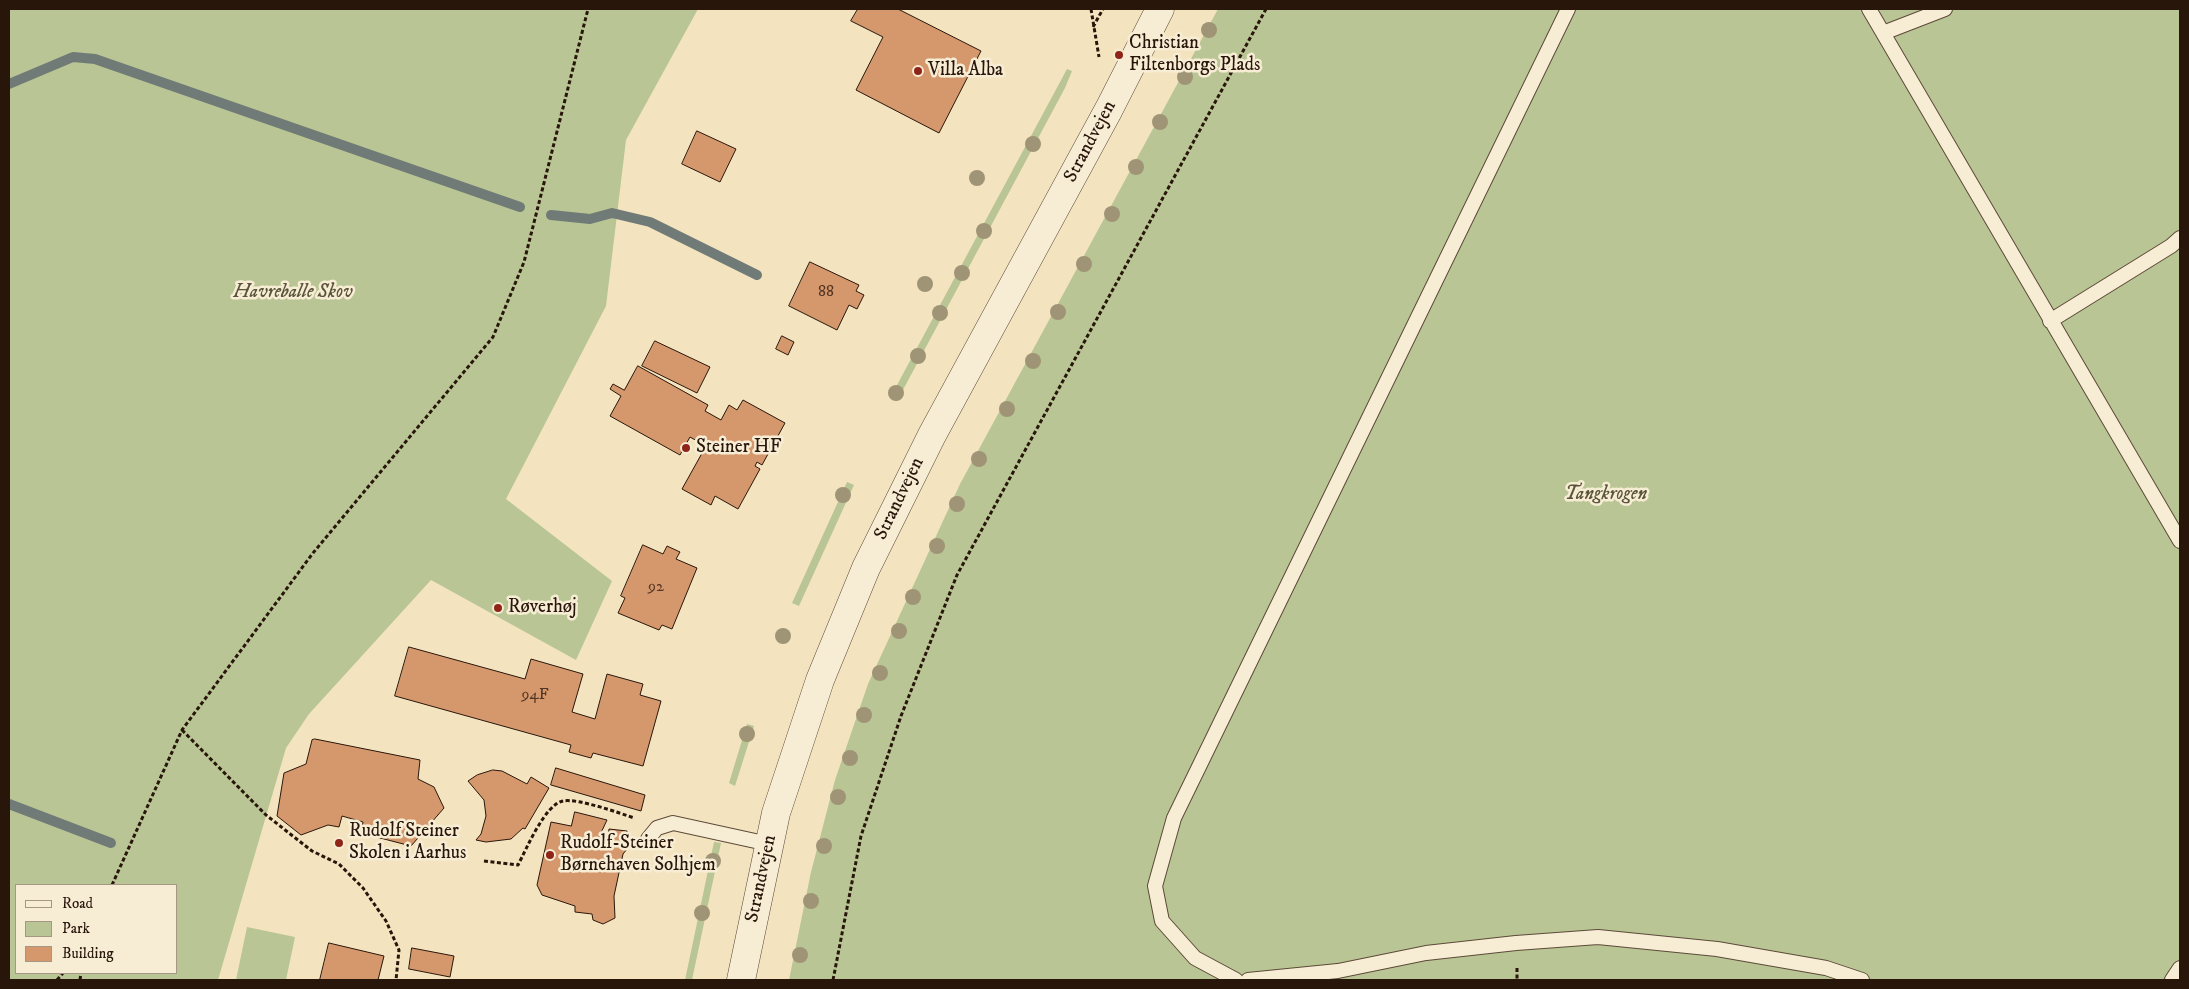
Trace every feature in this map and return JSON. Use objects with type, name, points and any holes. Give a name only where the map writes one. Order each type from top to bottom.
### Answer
[{"type":"street","name":"Strandvejen","points":[[741,980],[776,813],[805,723],[838,635],[866,568],[932,434],[1140,51],[1160,9]]},
{"type":"street","name":"Strandvejen","points":[[1140,51],[1170,9]]},
{"type":"lane","points":[[1236,980],[1195,958],[1162,921],[1155,886],[1174,818],[1568,9]]},
{"type":"lane","points":[[1870,9],[2050,321],[2180,539]]},
{"type":"lane","points":[[1883,33],[1945,9]]},
{"type":"lane","points":[[2050,321],[2171,246],[2180,238]]},
{"type":"lane","points":[[648,839],[658,828],[673,823],[769,844]]},
{"type":"lane","points":[[1248,980],[1338,971],[1426,953],[1516,943],[1598,937],[1717,949],[1826,968],[1862,980]]},
{"type":"lane","points":[[2172,980],[2180,968]]},
{"type":"path","points":[[112,884],[182,730],[313,553],[493,337],[524,262],[588,9]]},
{"type":"path","points":[[1091,9],[1093,28],[1103,9]]},
{"type":"path","points":[[833,980],[861,836],[901,716],[958,575],[1266,9]]},
{"type":"path","points":[[182,730],[266,816],[312,851],[339,864],[364,888],[386,921],[399,950],[396,980]]},
{"type":"path","points":[[484,861],[518,865],[544,818],[554,806],[562,801],[576,802],[626,815]]},
{"type":"green space","name":"Havreballe Skov","points":[[9,9],[698,9],[626,140],[606,306],[506,499],[612,581],[576,660],[431,580],[309,714],[286,748],[218,980],[9,980]]},
{"type":"green space","name":"Tangkrogen","points":[[1218,9],[2180,9],[2180,980],[789,980],[811,872],[835,780],[868,684],[960,484]]},
{"type":"green space","points":[[1067,69],[1072,71],[1065,88],[897,401],[890,398]]},
{"type":"green space","points":[[847,482],[854,485],[799,606],[792,603]]},
{"type":"green space","points":[[747,724],[754,726],[735,786],[729,783]]},
{"type":"green space","points":[[714,842],[721,843],[692,980],[685,980]]},
{"type":"green space","points":[[247,927],[295,937],[286,980],[236,980]]},
{"type":"building","name":"Villa Alba","points":[[858,9],[898,9],[981,51],[939,133],[856,90],[883,37],[851,21]]},
{"type":"building","points":[[697,131],[736,149],[720,182],[682,164]]},
{"type":"building","points":[[810,262],[859,285],[856,291],[864,295],[857,309],[849,305],[837,330],[789,306]]},
{"type":"building","points":[[782,336],[794,342],[788,355],[776,349]]},
{"type":"building","points":[[655,341],[710,367],[697,393],[642,366]]},
{"type":"building","points":[[638,366],[708,405],[705,411],[721,420],[729,405],[737,410],[743,400],[785,423],[762,465],[757,462],[755,466],[760,469],[738,509],[715,496],[711,505],[682,489],[706,446],[690,437],[680,455],[610,416],[621,396],[610,389],[613,384],[624,390]]},
{"type":"building","points":[[643,545],[663,554],[667,546],[680,552],[676,559],[697,568],[672,629],[662,625],[659,630],[618,613],[625,598],[621,596]]},
{"type":"building","points":[[409,647],[525,679],[531,659],[583,674],[572,712],[595,719],[607,674],[643,684],[640,695],[661,701],[643,766],[593,753],[591,758],[569,752],[571,745],[395,696]]},
{"type":"building","points":[[315,739],[420,760],[418,779],[434,787],[444,808],[411,846],[361,833],[363,822],[342,816],[339,827],[328,825],[301,835],[277,816],[284,773],[306,764],[312,740]]},
{"type":"building","points":[[556,768],[645,795],[641,811],[551,785]]},
{"type":"building","points":[[493,770],[502,771],[527,784],[531,777],[549,788],[525,829],[523,828],[511,839],[486,842],[476,840],[481,834],[486,816],[484,800],[468,781],[477,775]]},
{"type":"building","points":[[575,812],[607,820],[599,837],[608,838],[609,829],[627,831],[631,844],[623,854],[614,896],[615,918],[603,924],[593,920],[592,914],[575,912],[575,906],[542,895],[537,885],[551,822],[571,826]]},
{"type":"building","points":[[329,943],[384,956],[378,980],[320,980]]},
{"type":"building","points":[[412,948],[454,956],[450,977],[409,969]]},
{"type":"waterway","points":[[9,84],[73,57],[95,59],[520,207]]},
{"type":"waterway","points":[[551,215],[590,219],[612,213],[650,222],[757,275]]},
{"type":"waterway","points":[[9,804],[111,843]]},
{"type":"place","name":"Christian Filtenborgs Plads","points":[[1119,55]]},
{"type":"place","name":"Villa Alba","points":[[918,71]]},
{"type":"place","name":"Steiner HF","points":[[686,448]]},
{"type":"place","name":"Røverhøj","points":[[498,608]]},
{"type":"place","name":"Rudolf Steiner Skolen i Aarhus","points":[[339,843]]},
{"type":"place","name":"Rudolf-Steiner Børnehaven Solhjem","points":[[550,855]]}]
